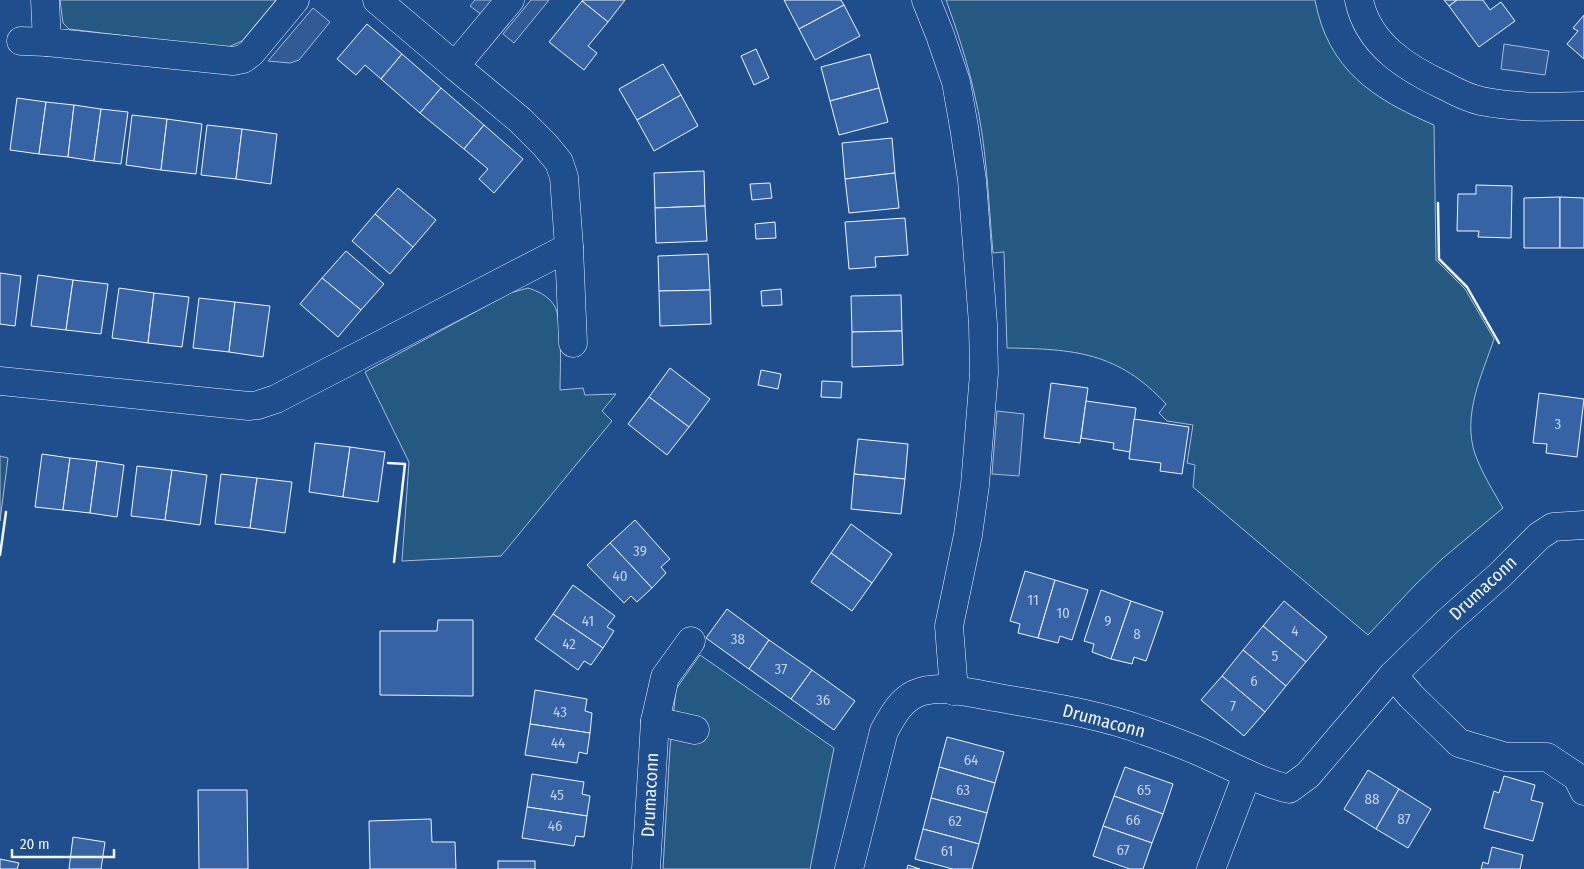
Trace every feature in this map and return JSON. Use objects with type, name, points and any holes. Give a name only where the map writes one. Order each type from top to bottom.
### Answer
[{"type":"street","points":[[45,0],[34,42],[233,61],[243,59],[251,54],[295,0]]},
{"type":"street","points":[[377,0],[520,120],[545,144],[559,162],[564,177],[569,248],[572,342]]},
{"type":"street","points":[[456,66],[510,0]]},
{"type":"street","points":[[926,0],[956,82],[972,180],[984,324],[983,390],[975,485],[968,535],[949,626],[954,691]]},
{"type":"street","points":[[1359,0],[1361,11],[1369,28],[1380,43],[1396,58],[1456,92],[1479,100],[1534,108],[1584,106]]},
{"type":"street","points":[[0,383],[248,406],[258,405],[276,399],[569,248]]},
{"type":"street","name":"Drumaconn","points":[[849,869],[884,731],[892,715],[908,699],[916,694],[928,690],[954,691],[1056,707],[1135,728],[1198,751],[1248,775],[1289,789],[1308,775],[1321,761],[1393,675],[1546,530],[1553,527],[1584,525]]},
{"type":"street","name":"Drumaconn","points":[[646,869],[655,721],[665,677],[691,641]]},
{"type":"street","points":[[1393,675],[1411,696],[1459,743],[1506,756],[1547,757],[1576,777],[1584,791]]},
{"type":"street","points":[[655,721],[695,730]]},
{"type":"street","points":[[1211,869],[1248,775]]},
{"type":"shaded area","points":[[60,0],[276,0],[242,41],[226,48],[69,29],[63,23]]},
{"type":"shaded area","points":[[475,0],[494,0],[482,15],[470,6]]},
{"type":"shaded area","points":[[531,0],[549,0],[514,43],[503,34]]},
{"type":"shaded area","points":[[946,0],[1315,0],[1321,24],[1330,45],[1342,63],[1357,79],[1392,104],[1434,125],[1436,260],[1465,289],[1494,339],[1475,395],[1471,425],[1475,454],[1484,475],[1503,508],[1443,558],[1368,635],[1193,487],[1195,465],[1187,463],[1193,425],[1167,421],[1159,413],[1166,404],[1148,387],[1130,373],[1094,357],[1074,352],[1007,348],[1004,252],[993,253],[982,132],[965,57]]},
{"type":"shaded area","points":[[313,8],[330,22],[299,60],[290,63],[268,61]]},
{"type":"shaded area","points":[[1504,44],[1549,51],[1545,75],[1501,69]]},
{"type":"shaded area","points":[[528,288],[539,292],[549,299],[557,312],[560,346],[560,390],[583,388],[585,395],[616,394],[602,411],[612,421],[501,556],[402,561],[409,462],[365,372],[510,293]]},
{"type":"shaded area","points":[[997,411],[1024,414],[1019,476],[992,474]]},
{"type":"shaded area","points":[[0,456],[8,458],[0,521]]},
{"type":"shaded area","points":[[700,655],[834,748],[810,869],[663,869],[670,748],[676,689]]},
{"type":"building","points":[[583,0],[625,0],[608,22]]},
{"type":"building","points":[[784,0],[841,0],[844,5],[799,29]]},
{"type":"building","points":[[1444,0],[1457,0],[1449,6]]},
{"type":"building","points":[[1457,0],[1483,0],[1490,10],[1501,2],[1515,21],[1479,47],[1449,6]]},
{"type":"building","points":[[582,1],[608,22],[588,46],[597,53],[584,70],[549,42]]},
{"type":"building","points":[[844,5],[860,36],[815,60],[799,29]]},
{"type":"building","points":[[1584,15],[1584,59],[1567,44],[1578,31],[1573,28]]},
{"type":"building","points":[[367,24],[402,54],[381,79],[365,65],[356,75],[337,59]]},
{"type":"building","points":[[756,49],[769,78],[754,85],[741,56]]},
{"type":"building","points":[[402,54],[441,88],[420,113],[381,79]]},
{"type":"building","points":[[870,54],[879,88],[830,101],[821,67]]},
{"type":"building","points":[[663,64],[681,95],[637,120],[619,89]]},
{"type":"building","points":[[441,88],[484,125],[464,149],[420,113]]},
{"type":"building","points":[[879,88],[888,122],[839,135],[830,101]]},
{"type":"building","points":[[681,95],[698,126],[654,151],[637,120]]},
{"type":"building","points":[[17,98],[46,102],[39,154],[10,150]]},
{"type":"building","points":[[46,102],[74,105],[68,157],[39,154]]},
{"type":"building","points":[[74,105],[101,109],[94,161],[68,157]]},
{"type":"building","points":[[101,109],[128,112],[121,164],[94,161]]},
{"type":"building","points":[[132,115],[167,119],[161,170],[126,165]]},
{"type":"building","points":[[167,119],[202,124],[196,174],[161,170]]},
{"type":"building","points":[[207,125],[242,129],[236,179],[201,175]]},
{"type":"building","points":[[484,125],[523,159],[494,193],[479,179],[488,169],[464,149]]},
{"type":"building","points":[[242,129],[277,134],[271,184],[236,179]]},
{"type":"building","points":[[892,138],[895,173],[845,179],[842,143]]},
{"type":"building","points":[[704,171],[705,206],[655,208],[654,173]]},
{"type":"building","points":[[895,173],[899,208],[849,213],[845,179]]},
{"type":"building","points":[[770,183],[772,198],[752,200],[750,184]]},
{"type":"building","points":[[1476,185],[1512,186],[1511,238],[1478,237],[1479,231],[1457,231],[1458,194],[1476,194]]},
{"type":"building","points":[[398,188],[436,220],[413,247],[375,214]]},
{"type":"building","points":[[1560,197],[1560,248],[1524,248],[1524,198]]},
{"type":"building","points":[[1560,197],[1584,198],[1584,248],[1560,248]]},
{"type":"building","points":[[705,206],[707,241],[656,243],[655,208]]},
{"type":"building","points":[[375,214],[413,247],[390,274],[352,241]]},
{"type":"building","points":[[905,218],[908,255],[875,257],[876,267],[849,269],[845,222]]},
{"type":"building","points":[[775,222],[776,238],[756,239],[755,224]]},
{"type":"building","points":[[346,251],[384,284],[361,310],[322,278]]},
{"type":"building","points":[[708,254],[710,290],[659,291],[658,256]]},
{"type":"building","points":[[0,273],[21,276],[15,326],[0,324]]},
{"type":"building","points":[[38,275],[73,280],[66,330],[31,326]]},
{"type":"building","points":[[322,278],[361,310],[338,337],[300,304]]},
{"type":"building","points":[[73,280],[108,284],[101,334],[66,330]]},
{"type":"building","points":[[119,288],[154,293],[148,343],[112,338]]},
{"type":"building","points":[[781,289],[782,305],[762,306],[761,291]]},
{"type":"building","points":[[710,290],[711,324],[660,326],[659,291]]},
{"type":"building","points":[[154,293],[189,297],[182,347],[148,343]]},
{"type":"building","points":[[901,295],[902,331],[852,332],[851,296]]},
{"type":"building","points":[[199,298],[235,302],[229,352],[193,348]]},
{"type":"building","points":[[235,302],[270,306],[263,357],[229,352]]},
{"type":"building","points":[[902,331],[903,365],[852,367],[852,332]]},
{"type":"building","points":[[670,368],[710,399],[689,427],[649,397]]},
{"type":"building","points":[[761,370],[781,374],[778,389],[758,385]]},
{"type":"building","points":[[822,381],[842,382],[841,398],[821,397]]},
{"type":"building","points":[[1051,383],[1088,388],[1080,443],[1044,438]]},
{"type":"building","points":[[1539,393],[1584,399],[1577,457],[1546,453],[1547,444],[1533,443]]},
{"type":"building","points":[[649,397],[689,427],[667,455],[628,424]]},
{"type":"building","points":[[1086,401],[1136,408],[1130,452],[1113,449],[1114,443],[1081,438]]},
{"type":"building","points":[[1134,419],[1189,427],[1182,474],[1160,471],[1161,463],[1129,459]]},
{"type":"building","points":[[858,439],[908,444],[905,479],[854,474]]},
{"type":"building","points":[[315,443],[350,447],[343,497],[309,492]]},
{"type":"building","points":[[350,447],[385,452],[378,502],[343,497]]},
{"type":"building","points":[[42,454],[70,458],[63,510],[35,507]]},
{"type":"building","points":[[70,458],[97,461],[90,513],[63,510]]},
{"type":"building","points":[[97,461],[124,465],[117,517],[90,513]]},
{"type":"building","points":[[137,466],[172,470],[165,520],[131,516]]},
{"type":"building","points":[[172,470],[207,475],[200,525],[165,520]]},
{"type":"building","points":[[221,474],[257,478],[250,528],[215,524]]},
{"type":"building","points":[[854,474],[905,479],[901,514],[851,509]]},
{"type":"building","points":[[257,478],[292,482],[285,533],[250,528]]},
{"type":"building","points":[[635,520],[670,559],[661,567],[666,573],[652,588],[610,543]]},
{"type":"building","points":[[851,524],[892,554],[872,583],[831,553]]},
{"type":"building","points":[[610,543],[652,588],[637,602],[631,596],[624,603],[587,565]]},
{"type":"building","points":[[831,553],[872,583],[852,611],[811,582]]},
{"type":"building","points":[[1025,571],[1055,580],[1038,638],[1018,633],[1020,624],[1010,621]]},
{"type":"building","points":[[1055,580],[1088,590],[1072,640],[1060,636],[1058,643],[1038,638]]},
{"type":"building","points":[[573,585],[615,616],[607,627],[614,631],[603,648],[553,614]]},
{"type":"building","points":[[1101,590],[1131,601],[1111,659],[1092,652],[1094,644],[1084,641]]},
{"type":"building","points":[[1131,601],[1163,612],[1146,661],[1134,657],[1132,664],[1111,659]]},
{"type":"building","points":[[1284,601],[1327,637],[1306,662],[1263,626]]},
{"type":"building","points":[[727,609],[769,640],[749,669],[706,638]]},
{"type":"building","points":[[553,614],[603,648],[591,665],[584,661],[578,670],[535,639]]},
{"type":"building","points":[[438,620],[473,620],[473,696],[380,695],[380,631],[437,631]]},
{"type":"building","points":[[1263,626],[1306,662],[1286,686],[1243,650]]},
{"type":"building","points":[[769,640],[812,670],[791,699],[749,669]]},
{"type":"building","points":[[1243,650],[1286,686],[1265,712],[1222,676]]},
{"type":"building","points":[[812,670],[855,701],[834,730],[791,699]]},
{"type":"building","points":[[1222,676],[1265,712],[1244,736],[1201,700]]},
{"type":"building","points":[[535,690],[587,699],[585,711],[592,713],[590,733],[530,724]]},
{"type":"building","points":[[530,724],[590,733],[587,754],[579,752],[577,763],[525,755]]},
{"type":"building","points":[[947,737],[1004,752],[995,783],[939,767]]},
{"type":"building","points":[[939,767],[995,783],[987,813],[931,798]]},
{"type":"building","points":[[1125,767],[1173,784],[1163,814],[1114,796]]},
{"type":"building","points":[[1368,770],[1399,789],[1376,829],[1344,809]]},
{"type":"building","points":[[532,774],[584,782],[582,794],[590,796],[587,816],[527,807]]},
{"type":"building","points":[[1504,776],[1535,785],[1531,800],[1543,803],[1533,841],[1484,828],[1494,791],[1499,793]]},
{"type":"building","points":[[1399,789],[1431,809],[1408,848],[1376,829]]},
{"type":"building","points":[[198,790],[247,790],[248,869],[199,869]]},
{"type":"building","points":[[1114,796],[1163,814],[1152,843],[1103,826]]},
{"type":"building","points":[[931,798],[987,813],[979,844],[923,829]]},
{"type":"building","points":[[527,807],[587,816],[584,837],[576,836],[574,846],[522,838]]},
{"type":"building","points":[[431,819],[432,842],[455,842],[456,869],[370,869],[369,821]]},
{"type":"building","points":[[1103,826],[1152,843],[1143,869],[1130,869],[1093,856]]},
{"type":"building","points":[[923,829],[979,844],[972,869],[953,869],[915,859]]},
{"type":"building","points":[[73,837],[105,842],[101,869],[69,869]]},
{"type":"building","points":[[1492,847],[1523,855],[1520,869],[1481,869],[1483,862],[1488,864]]},
{"type":"building","points":[[0,859],[19,863],[17,869],[0,869]]},
{"type":"building","points":[[498,861],[535,861],[535,869],[498,869]]},
{"type":"building","points":[[908,865],[920,869],[907,869]]},
{"type":"wall","points":[[1438,203],[1439,259],[1467,287],[1499,343]]},
{"type":"wall","points":[[388,463],[405,464],[394,562]]},
{"type":"wall","points":[[0,555],[6,512]]}]
